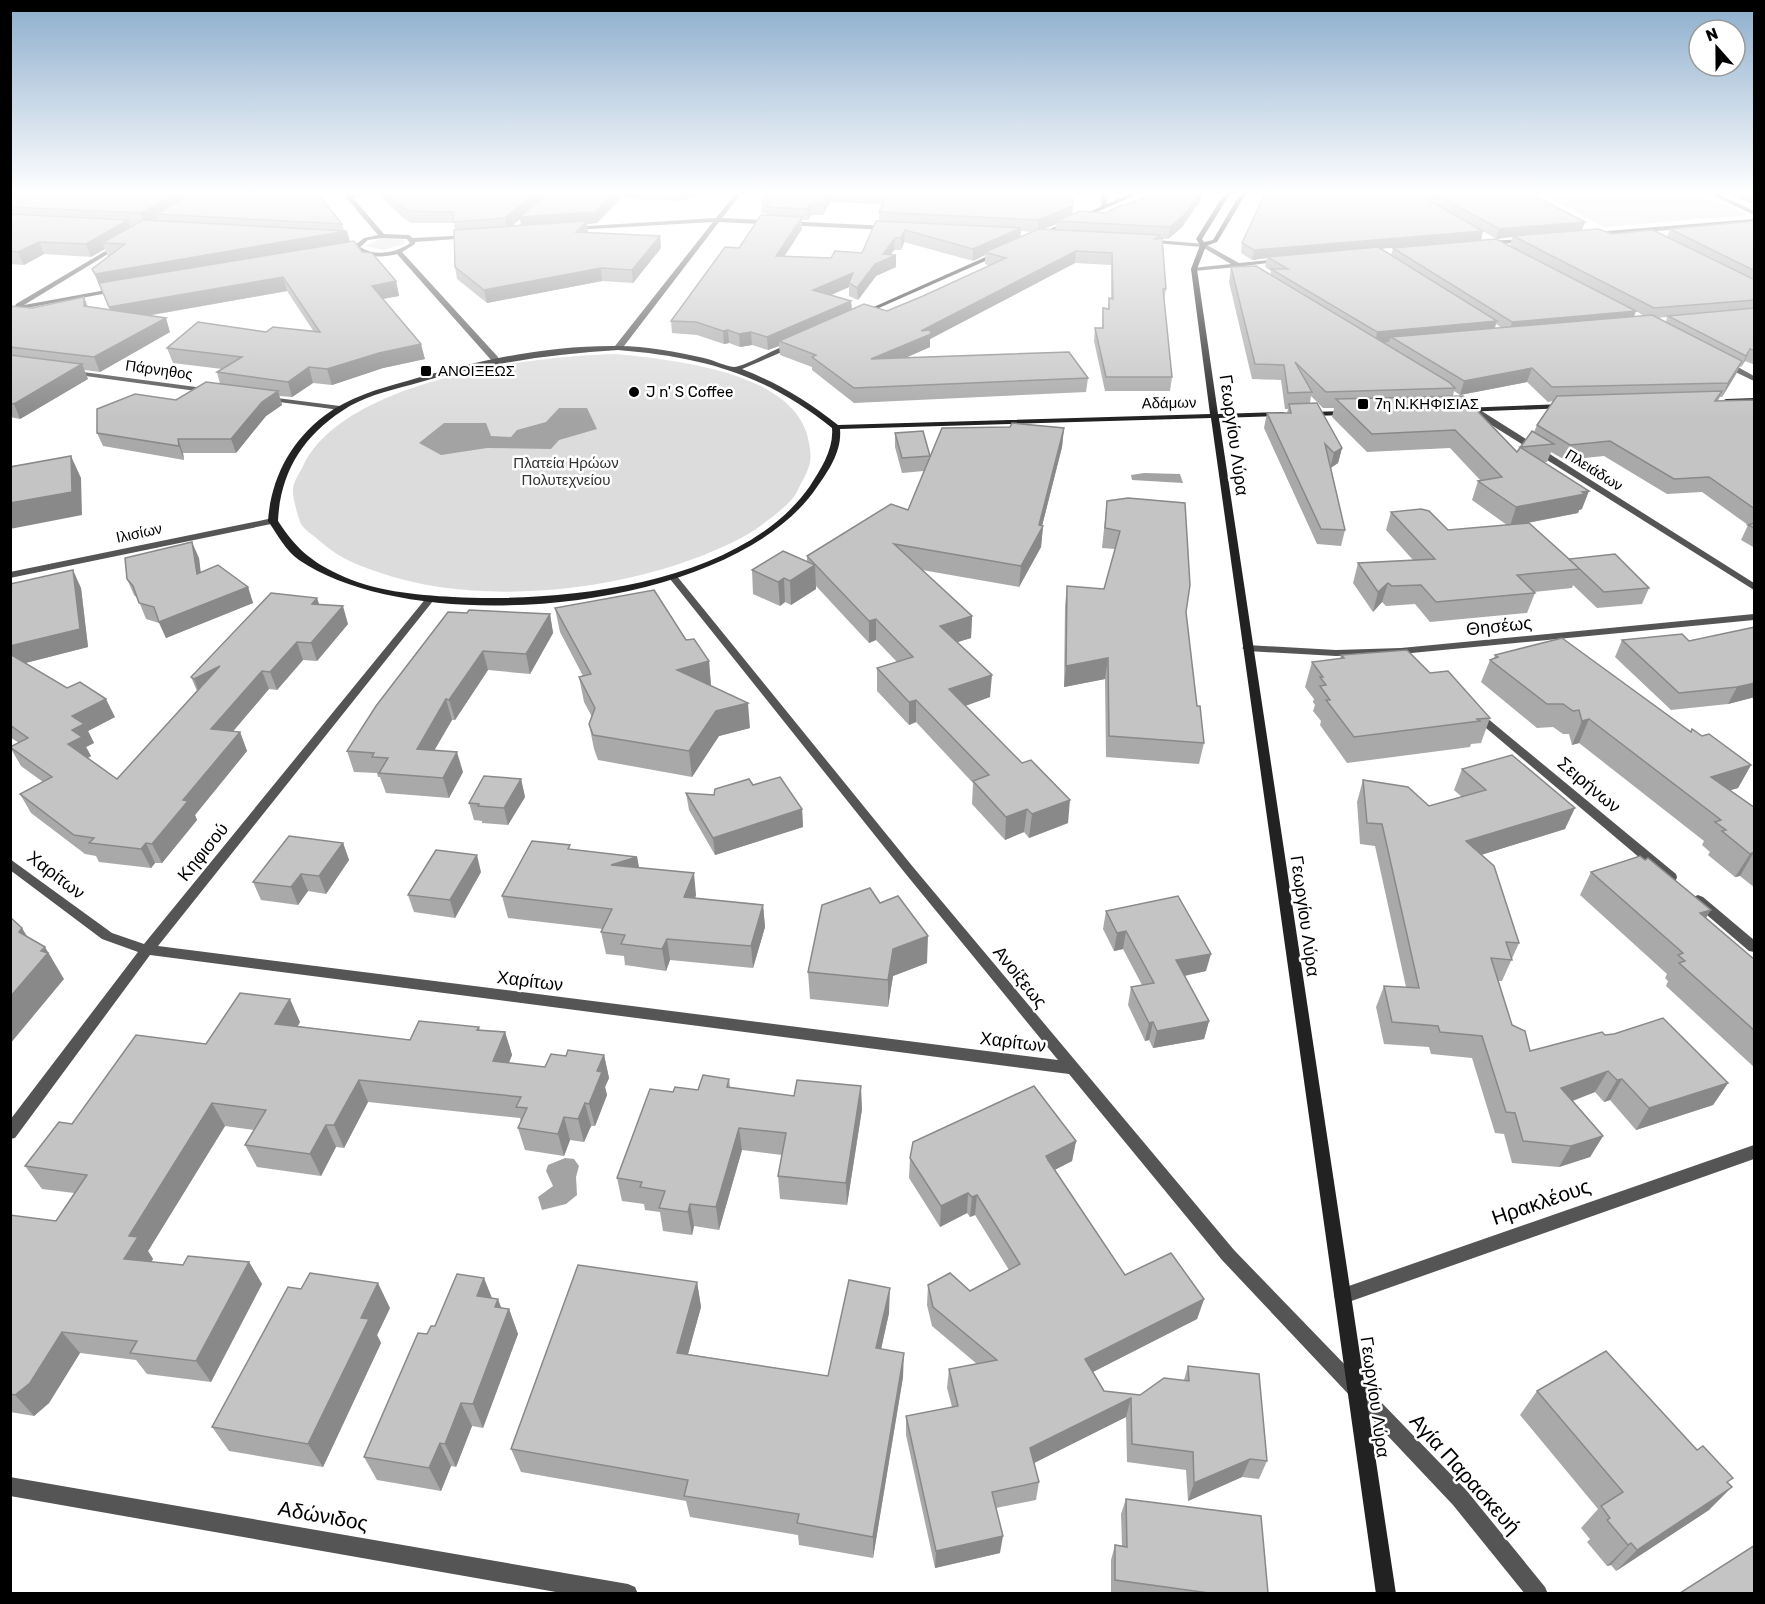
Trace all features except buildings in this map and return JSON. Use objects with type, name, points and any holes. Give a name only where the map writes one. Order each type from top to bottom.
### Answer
[{"type":"street","points":[[13,308],[78,269]]},
{"type":"street","points":[[414,269],[495,359]]},
{"type":"street","points":[[618,348],[679,269]]},
{"type":"street","points":[[856,316],[962,269]]},
{"type":"street","name":"Γεωργίου Λύρα","points":[[1194,269],[1213,416],[1386,1593]]},
{"type":"street","points":[[1246,269],[1267,282]]},
{"type":"street","points":[[13,308],[121,290]]},
{"type":"street","points":[[737,369],[802,340]]},
{"type":"street","points":[[618,348],[694,357],[737,369],[774,385],[836,427],[838,439],[831,457],[801,506],[779,525],[750,542],[715,561],[673,577],[582,596],[474,602],[430,599],[356,584],[323,571],[300,556],[273,521],[276,491],[297,446],[340,408],[397,386],[495,359],[556,351],[618,348]]},
{"type":"street","points":[[1712,357],[1755,379]]},
{"type":"street","name":"Πάρνηθος","points":[[58,370],[223,392]]},
{"type":"street","points":[[258,397],[340,408]]},
{"type":"street","points":[[1719,401],[1755,400]]},
{"type":"street","name":"Πλειάδων","points":[[1463,403],[1755,587]]},
{"type":"street","points":[[1449,410],[1579,406]]},
{"type":"street","name":"Αδάμων","points":[[836,427],[1354,412]]},
{"type":"street","name":"Ιλισίων","points":[[10,575],[273,521]]},
{"type":"street","name":"Ανοίξεως","points":[[673,577],[1071,1068],[1228,1255],[1355,1388]]},
{"type":"street","name":"Κηφισού","points":[[10,1133],[147,950],[430,599]]},
{"type":"street","name":"Θησέως","points":[[1247,648],[1336,653],[1401,651],[1755,617]]},
{"type":"street","points":[[1401,651],[1419,666]]},
{"type":"street","name":"Σειρήνων","points":[[1464,704],[1755,947]]},
{"type":"street","name":"Χαρίτων","points":[[10,863],[107,936],[147,950],[1071,1068]]},
{"type":"street","name":"Ηρακλέους","points":[[1343,1296],[1755,1152]]},
{"type":"street","name":"Αγία Παρασκευή","points":[[1355,1388],[1460,1498],[1538,1593]]},
{"type":"street","name":"Αδώνιδος","points":[[10,1486],[628,1593]]},
{"type":"green space","name":"Πλατεία Ηρώων Πολυτεχνείου","points":[[616,354],[669,360],[730,374],[758,385],[782,400],[800,419],[810,448],[808,469],[794,497],[762,525],[743,537],[703,555],[659,570],[563,589],[514,592],[466,590],[420,584],[378,572],[337,554],[301,524],[295,506],[293,486],[303,466],[325,437],[357,412],[398,393],[443,378],[537,360]]},
{"type":"shaded area","points":[[559,408],[587,408],[597,429],[559,440],[551,449],[487,448],[441,455],[419,443],[444,423],[486,423],[491,436],[511,437],[517,430],[546,422]]},
{"type":"shaded area","points":[[1180,474],[1183,483],[1132,480],[1131,475]]},
{"type":"shaded area","points":[[565,1158],[574,1159],[579,1166],[576,1177],[577,1195],[566,1204],[542,1210],[538,1197],[553,1186],[546,1171],[548,1165]]},
{"type":"place","name":"ΑΝΟΙΞΕΩΣ","points":[[426,371]]},
{"type":"place","name":"J n' S Coffee","points":[[634,392]]},
{"type":"place","name":"7η Ν.ΚΗΦΙΣΙΑΣ","points":[[1363,404]]}]
